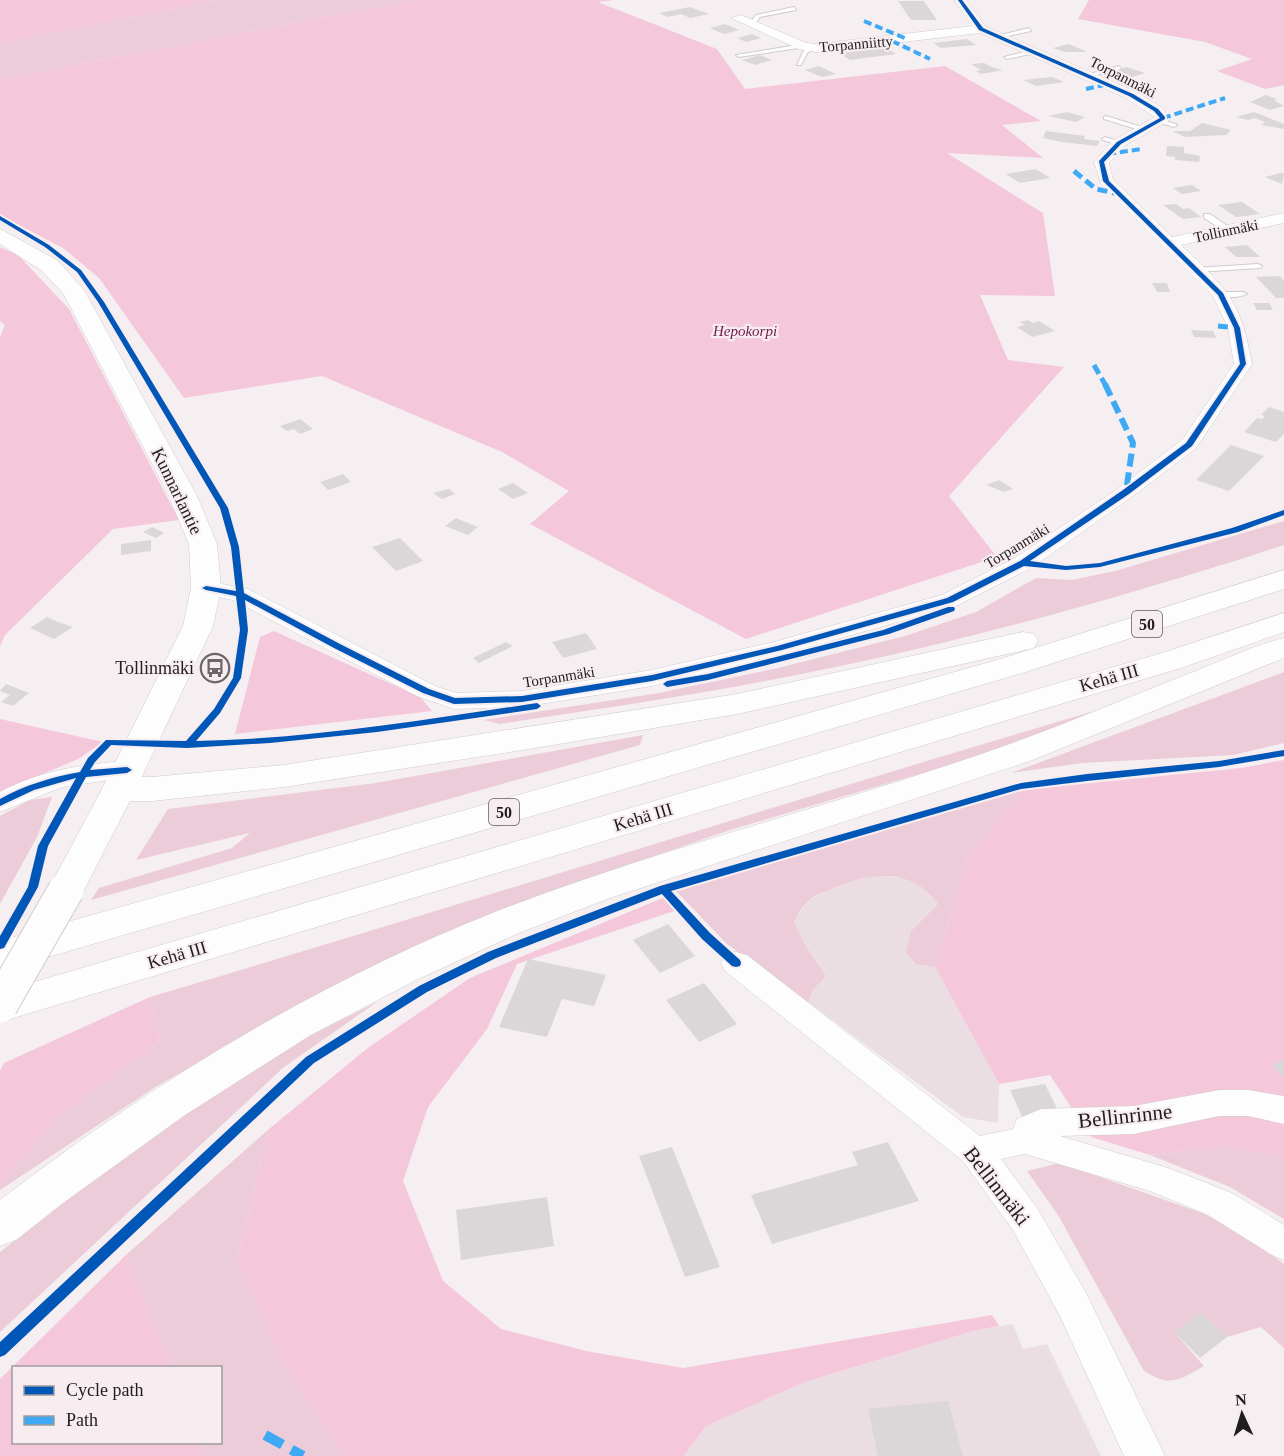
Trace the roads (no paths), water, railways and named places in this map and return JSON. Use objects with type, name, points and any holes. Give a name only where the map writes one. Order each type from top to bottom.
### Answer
[{"type":"main road","name":"Kunnarlantie","points":[[0,236],[49,265],[73,290],[183,496],[203,544],[206,588],[198,626],[186,654],[66,890],[0,1006]]},
{"type":"main road","points":[[123,779],[152,789],[284,776],[737,704],[993,649],[1179,598],[1284,578]]},
{"type":"main road","name":"50","points":[[0,956],[1008,667],[1284,578]]},
{"type":"main road","name":"Kehä III","points":[[0,1006],[1173,660],[1284,622]]},
{"type":"main road","points":[[0,1226],[47,1189],[170,1103],[296,1025],[402,970],[506,923],[597,889],[1018,753],[1284,647]]},
{"type":"main road","points":[[0,1014],[86,981]]},
{"type":"street","points":[[960,0],[981,29]]},
{"type":"street","name":"Torpanniitty","points":[[737,18],[809,47],[858,45],[981,29]]},
{"type":"street","name":"Torpanmäki","points":[[206,588],[248,597],[336,646],[426,691],[454,701],[522,699],[652,678],[778,648],[950,600],[1023,563],[1126,492],[1189,444],[1243,364],[1232,294],[1195,270],[1106,181],[1101,162],[1112,141],[1167,123],[1156,110],[1089,75],[981,29]]},
{"type":"street","name":"Tollinmäki","points":[[1167,243],[1284,218]]},
{"type":"street","points":[[0,803],[23,790],[85,772],[123,779]]},
{"type":"street","name":"Bellinmäki","points":[[736,963],[975,1151],[1024,1219],[1067,1295],[1145,1456]]},
{"type":"street","name":"Bellinrinne","points":[[975,1151],[1024,1140],[1029,1129],[1041,1123],[1134,1120],[1219,1103],[1248,1103],[1284,1110]]},
{"type":"street","points":[[1024,1140],[1156,1178],[1220,1204],[1284,1244]]},
{"type":"lane","points":[[752,24],[758,16],[794,9]]},
{"type":"lane","points":[[999,36],[1029,30]]},
{"type":"lane","points":[[739,55],[809,47]]},
{"type":"lane","points":[[799,64],[809,47]]},
{"type":"lane","points":[[1007,57],[1033,52]]},
{"type":"lane","points":[[1089,75],[1119,68]]},
{"type":"lane","points":[[1106,118],[1143,129]]},
{"type":"lane","points":[[1207,216],[1229,230]]},
{"type":"lane","points":[[1195,270],[1258,266]]},
{"type":"place","name":"Tollinmäki","points":[[215,668]]},
{"type":"park label","name":"Hepokorpi","points":[[745,331]]}]
